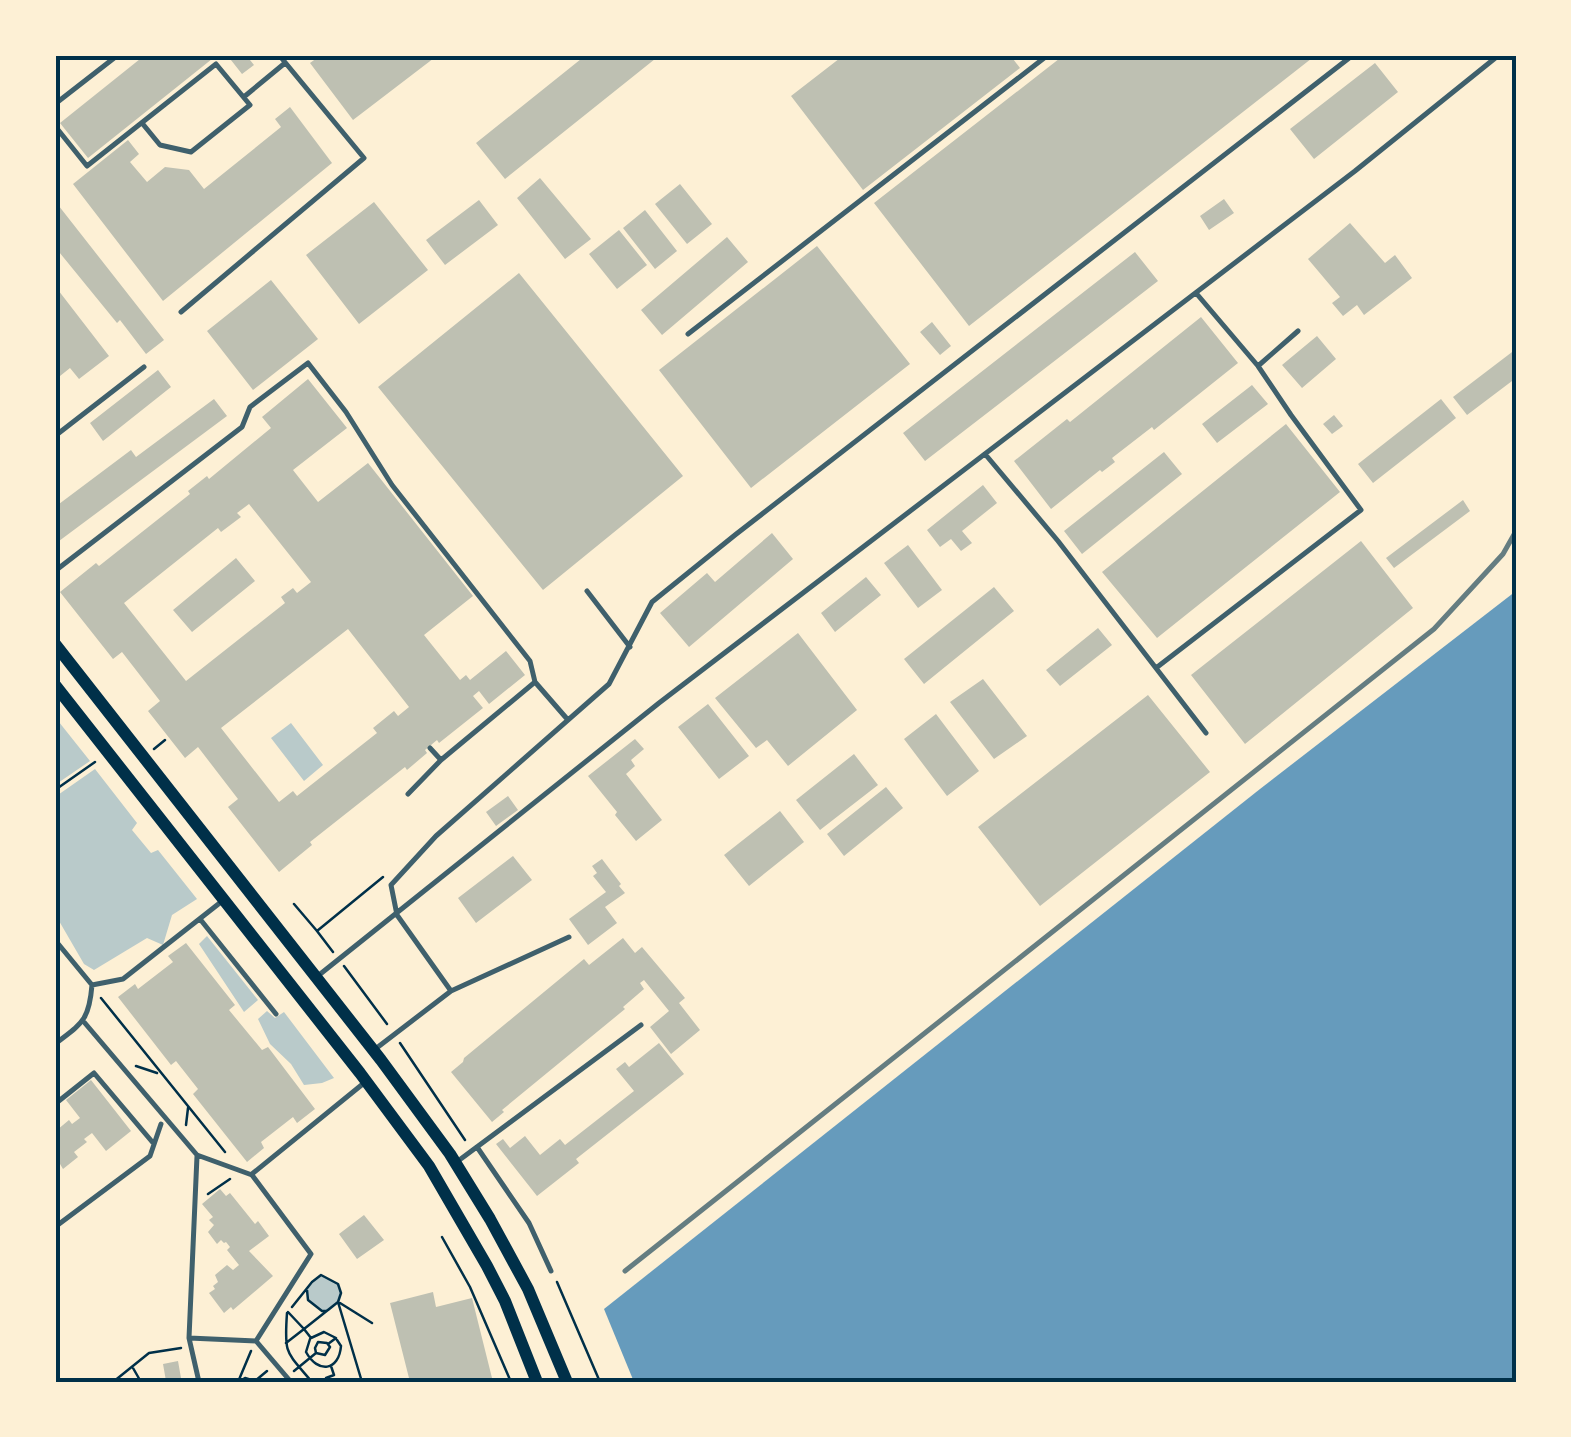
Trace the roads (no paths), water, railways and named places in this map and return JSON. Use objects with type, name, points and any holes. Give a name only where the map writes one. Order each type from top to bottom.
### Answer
[{"type":"main road","points":[[55,644],[374,1050],[456,1162],[528,1289],[568,1382]]},
{"type":"main road","points":[[57,691],[406,1135],[448,1197],[504,1301],[537,1382]]},
{"type":"lane","points":[[55,104],[118,55]]},
{"type":"lane","points":[[181,312],[364,158],[278,55]]},
{"type":"lane","points":[[688,334],[1048,55]]},
{"type":"lane","points":[[452,991],[397,915],[391,885],[436,836],[609,684],[652,602],[1353,55]]},
{"type":"lane","points":[[317,977],[659,702],[1355,171],[1499,55]]},
{"type":"lane","points":[[244,97],[285,63]]},
{"type":"lane","points":[[55,126],[87,166],[142,122],[216,64],[250,105],[191,152],[160,145],[142,122]]},
{"type":"lane","points":[[1156,668],[1361,510],[1290,416],[1258,366],[1196,293]]},
{"type":"lane","points":[[1258,366],[1298,331]]},
{"type":"lane","points":[[55,571],[242,427],[250,407],[308,363],[346,412],[392,486],[530,661],[535,682],[568,720]]},
{"type":"lane","points":[[55,436],[144,366]]},
{"type":"lane","points":[[985,454],[1058,541],[1206,733]]},
{"type":"lane","points":[[587,591],[630,647]]},
{"type":"lane","points":[[408,794],[440,760],[535,682]]},
{"type":"lane","points":[[430,748],[440,760]]},
{"type":"lane","points":[[92,985],[124,980],[224,900]]},
{"type":"lane","points":[[200,919],[276,1014]]},
{"type":"lane","points":[[374,1050],[452,991],[569,938]]},
{"type":"lane","points":[[55,940],[92,985],[84,1022],[55,1044]]},
{"type":"lane","points":[[84,1022],[197,1155],[252,1174],[312,1254],[256,1341]]},
{"type":"lane","points":[[456,1162],[641,1025]]},
{"type":"lane","points":[[55,1104],[94,1073],[154,1144]]},
{"type":"lane","points":[[252,1174],[367,1082]]},
{"type":"lane","points":[[55,1227],[150,1156],[161,1124]]},
{"type":"lane","points":[[478,1146],[529,1223],[551,1271]]},
{"type":"lane","points":[[197,1155],[189,1338],[199,1382]]},
{"type":"lane","points":[[189,1338],[256,1341],[291,1382]]},
{"type":"water","points":[[1516,591],[1516,1382],[634,1382],[604,1309]]},
{"type":"railway","points":[[625,1271],[1434,629],[1503,554],[1516,531]]}]
